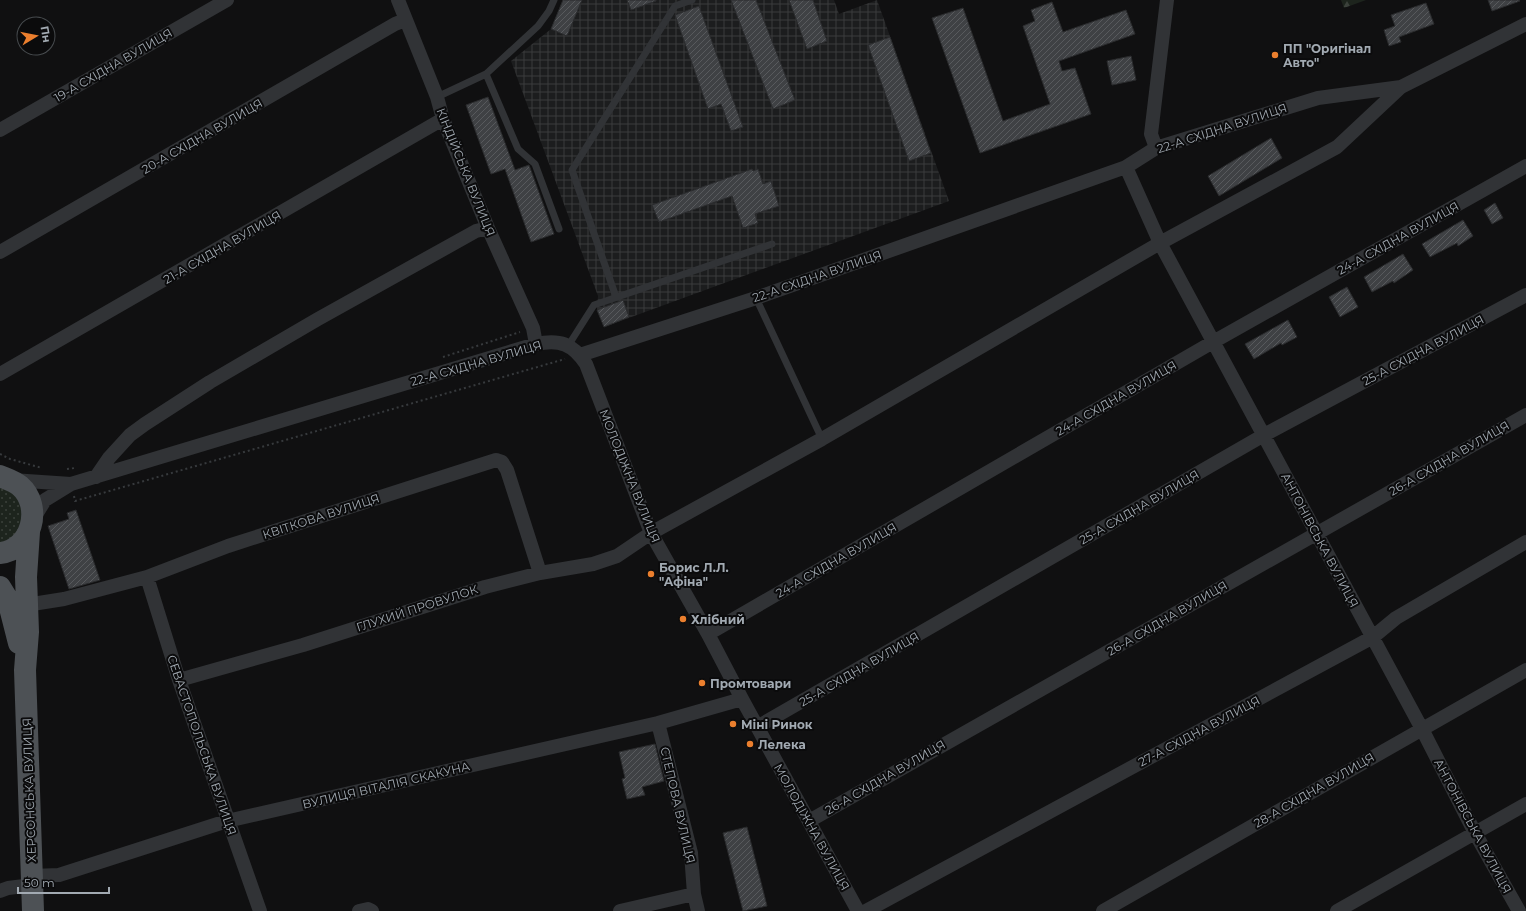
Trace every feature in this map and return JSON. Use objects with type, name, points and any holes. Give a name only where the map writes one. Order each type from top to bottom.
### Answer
[{"type":"main road","name":"ХЕРСОНСЬКА ВУЛИЦЯ","points":[[3,477],[20,486],[26,493],[33,511],[30,526],[8,599],[28,632],[25,670],[33,911]]},
{"type":"main road","points":[[0,553],[14,548],[22,541],[30,526]]},
{"type":"street","name":"19-А СХІДНА ВУЛИЦЯ","points":[[0,130],[227,0]]},
{"type":"street","name":"КІНДІЙСЬКА ВУЛИЦЯ","points":[[398,0],[437,97],[443,119],[488,228],[533,328],[536,344]]},
{"type":"street","points":[[1156,148],[1151,134],[1167,0]]},
{"type":"street","name":"20-А СХІДНА ВУЛИЦЯ","points":[[0,252],[395,24],[405,20]]},
{"type":"street","name":"22-А СХІДНА ВУЛИЦЯ","points":[[71,484],[536,344],[553,342],[568,346],[580,354],[756,298],[1126,167],[1156,148],[1318,98],[1401,87],[1526,24]]},
{"type":"street","name":"ГЛУХИЙ ПРОВУЛОК","points":[[179,680],[303,645],[485,587],[540,573],[593,564],[617,556],[651,533],[822,439],[1160,243],[1337,147],[1401,87]]},
{"type":"street","name":"21-А СХІДНА ВУЛИЦЯ","points":[[0,374],[443,119]]},
{"type":"street","name":"24-А СХІДНА ВУЛИЦЯ","points":[[708,634],[1213,342],[1526,166]]},
{"type":"street","name":"АНТОНІВСЬКА ВУЛИЦЯ","points":[[1126,167],[1160,243],[1373,637],[1475,833],[1519,911]]},
{"type":"street","points":[[96,476],[109,458],[130,435],[210,382],[318,319],[476,231],[488,228]]},
{"type":"street","name":"25-А СХІДНА ВУЛИЦЯ","points":[[757,727],[1264,435],[1526,295]]},
{"type":"street","name":"МОЛОДІЖНА ВУЛИЦЯ","points":[[580,354],[586,364],[651,533],[708,634],[742,700],[858,911]]},
{"type":"street","name":"26-А СХІДНА ВУЛИЦЯ","points":[[808,821],[1526,415]]},
{"type":"street","name":"КВІТКОВА ВУЛИЦЯ","points":[[8,599],[64,599],[146,577],[228,546],[496,460],[502,462],[507,470],[540,573]]},
{"type":"street","points":[[3,477],[71,484]]},
{"type":"street","points":[[30,526],[45,500],[71,484]]},
{"type":"street","name":"27-А СХІДНА ВУЛИЦЯ","points":[[866,911],[1373,637],[1396,618],[1526,542]]},
{"type":"street","name":"СЕВАСТОПОЛЬСЬКА ВУЛИЦЯ","points":[[146,577],[179,680],[260,911]]},
{"type":"street","name":"28-А СХІДНА ВУЛИЦЯ","points":[[1103,911],[1526,670]]},
{"type":"street","name":"ВУЛИЦЯ ВІТАЛІЯ СКАКУНА","points":[[0,891],[32,881],[59,875],[228,822],[658,723],[742,700]]},
{"type":"street","name":"СТЕПОВА ВУЛИЦЯ","points":[[658,723],[691,853],[694,894],[698,911]]},
{"type":"street","points":[[1337,911],[1526,804]]},
{"type":"street","points":[[620,911],[694,894]]},
{"type":"street","points":[[359,911],[368,909],[372,911]]},
{"type":"lane","points":[[437,97],[486,74],[538,26],[554,0]]},
{"type":"lane","points":[[616,297],[572,170],[676,6],[692,0]]},
{"type":"lane","points":[[486,74],[518,149],[535,164],[559,228]]},
{"type":"lane","points":[[568,346],[594,305],[772,244]]},
{"type":"lane","points":[[756,298],[822,439]]},
{"type":"shaded area","points":[[563,0],[834,0],[839,14],[877,0],[949,201],[604,327],[597,310],[598,296],[511,61],[551,29]]},
{"type":"green space","points":[[1341,0],[1366,0],[1344,8]]},
{"type":"green space","points":[[0,482],[25,504],[19,534],[0,545]]},
{"type":"building","points":[[563,0],[582,0],[567,36],[551,29]]},
{"type":"building","points":[[627,0],[656,0],[656,1],[631,10]]},
{"type":"building","points":[[731,0],[756,0],[795,100],[773,109]]},
{"type":"building","points":[[789,0],[813,0],[827,41],[807,49]]},
{"type":"building","points":[[1488,0],[1519,0],[1520,1],[1492,11]]},
{"type":"building","points":[[1052,2],[1063,32],[1126,10],[1135,34],[1059,61],[1062,71],[1075,68],[1091,114],[980,153],[932,18],[963,8],[1003,121],[1050,104],[1023,26],[1035,21],[1031,10]]},
{"type":"building","points":[[1426,3],[1434,24],[1399,37],[1401,42],[1389,46],[1384,30],[1395,26],[1391,15]]},
{"type":"building","points":[[699,6],[743,127],[731,131],[721,104],[708,109],[675,15]]},
{"type":"building","points":[[890,37],[931,153],[909,161],[868,45]]},
{"type":"building","points":[[1131,56],[1136,80],[1112,85],[1107,61]]},
{"type":"building","points":[[488,97],[515,170],[529,165],[554,234],[531,242],[505,169],[491,174],[466,105]]},
{"type":"building","points":[[1271,138],[1282,158],[1219,196],[1208,176]]},
{"type":"building","points":[[752,169],[753,171],[758,169],[763,184],[771,181],[779,206],[755,214],[758,223],[743,228],[732,196],[659,222],[652,205]]},
{"type":"building","points":[[1495,203],[1503,218],[1492,224],[1484,210]]},
{"type":"building","points":[[1463,220],[1473,236],[1458,246],[1457,243],[1430,257],[1422,244]]},
{"type":"building","points":[[1403,254],[1413,270],[1394,283],[1393,281],[1372,292],[1364,277]]},
{"type":"building","points":[[1347,287],[1358,307],[1340,317],[1329,297]]},
{"type":"building","points":[[623,300],[629,317],[604,327],[597,310]]},
{"type":"building","points":[[1288,320],[1297,337],[1282,345],[1281,343],[1254,359],[1245,344]]},
{"type":"building","points":[[76,510],[100,580],[69,589],[48,526],[69,519],[67,513]]},
{"type":"building","points":[[655,744],[664,781],[642,787],[645,795],[627,799],[622,779],[625,778],[619,752]]},
{"type":"building","points":[[747,827],[767,906],[743,911],[723,833]]},
{"type":"place","name":"ПП \"Оригінал Авто\"","points":[[1275,55]]},
{"type":"place","name":"Борис Л.Л. \"Афіна\"","points":[[651,574]]},
{"type":"place","name":"Хлібний","points":[[683,619]]},
{"type":"place","name":"Промтовари","points":[[702,683]]},
{"type":"place","name":"Міні Ринок","points":[[733,724]]},
{"type":"place","name":"Лелека","points":[[750,744]]}]
